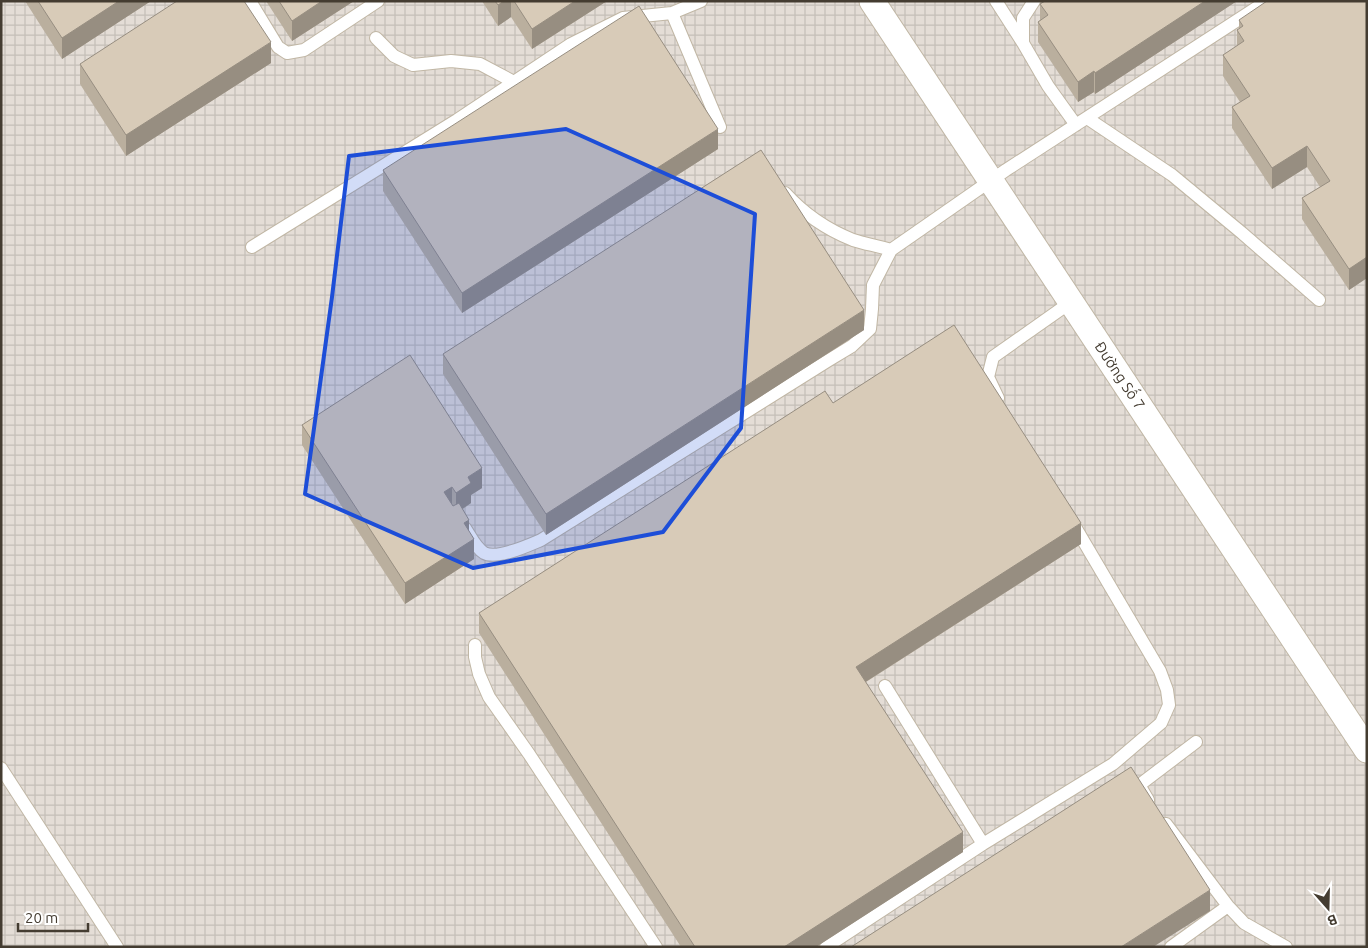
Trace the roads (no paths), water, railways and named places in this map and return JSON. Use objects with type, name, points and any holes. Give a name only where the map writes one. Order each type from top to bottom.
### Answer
[{"type":"street","name":"Đường Số 7","points":[[872,1],[1367,750]]},
{"type":"lane","points":[[250,1],[278,46],[287,53],[304,50],[378,1]]},
{"type":"lane","points":[[252,247],[457,120],[571,44],[622,18],[672,13],[701,1]]},
{"type":"lane","points":[[996,1],[1024,43],[1048,86],[1076,125]]},
{"type":"lane","points":[[1024,43],[1022,18],[1034,1]]},
{"type":"lane","points":[[462,523],[477,547],[486,554],[497,555],[541,540],[852,346],[870,329],[873,285],[891,250],[990,180],[1268,1]]},
{"type":"lane","points":[[672,13],[720,127]]},
{"type":"lane","points":[[376,38],[394,56],[413,65],[451,62],[480,64],[514,82]]},
{"type":"lane","points":[[1087,118],[1172,175],[1319,300]]},
{"type":"lane","points":[[778,184],[794,203],[824,225],[853,240],[891,250]]},
{"type":"lane","points":[[1001,405],[988,377],[992,357],[1071,302]]},
{"type":"lane","points":[[826,947],[983,844],[1113,764],[1161,723],[1169,705],[1167,690],[1155,663],[1066,513]]},
{"type":"lane","points":[[475,645],[475,657],[479,674],[489,697],[656,947]]},
{"type":"lane","points":[[885,686],[983,844]]},
{"type":"lane","points":[[1196,742],[1142,783],[1141,788],[1228,906],[1244,923],[1280,945]]},
{"type":"lane","points":[[1,768],[117,947]]},
{"type":"lane","points":[[1171,947],[1228,906]]}]
